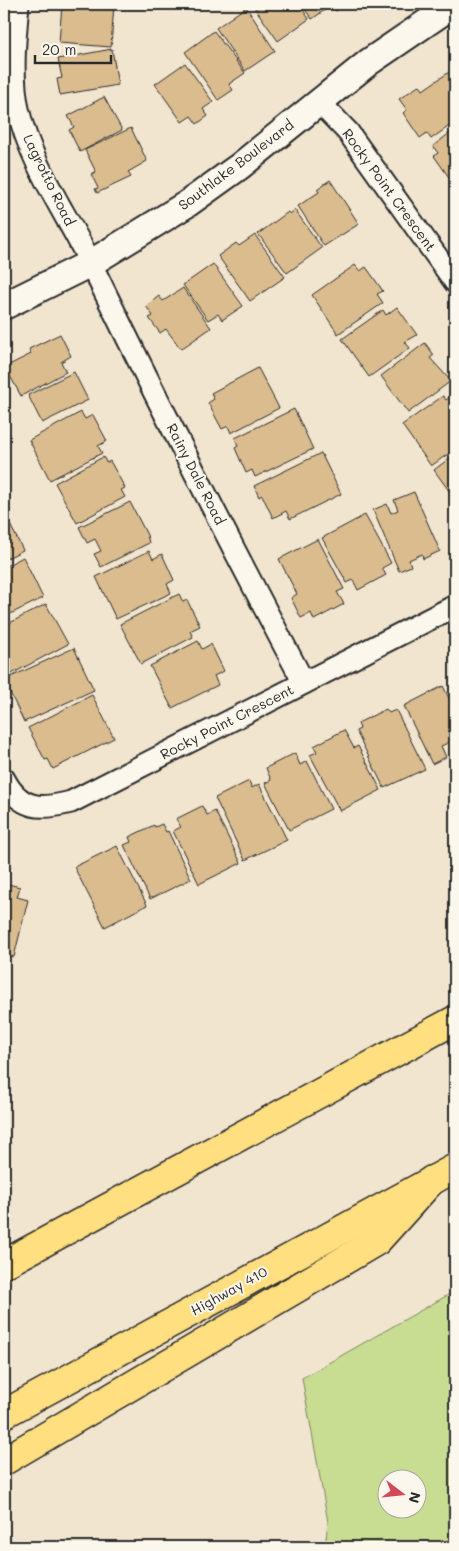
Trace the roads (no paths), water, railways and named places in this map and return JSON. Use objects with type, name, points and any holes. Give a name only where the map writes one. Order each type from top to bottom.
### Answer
[{"type":"highway","points":[[4,1264],[455,1020]]},
{"type":"highway","points":[[4,1460],[377,1241],[444,1174]]},
{"type":"highway","name":"Highway 410","points":[[4,1414],[444,1174]]},
{"type":"street","name":"Lagrotto Road","points":[[18,4],[14,71],[20,115],[26,138],[50,189],[91,264]]},
{"type":"street","name":"Southlake Boulevard","points":[[4,306],[91,264],[187,204],[240,166],[318,101],[369,62],[454,4]]},
{"type":"street","name":"Rocky Point Crescent","points":[[318,101],[348,132],[455,282]]},
{"type":"street","name":"Rainy Dale Road","points":[[91,264],[304,683]]},
{"type":"street","name":"Rocky Point Crescent","points":[[4,779],[11,793],[32,806],[48,808],[71,802],[455,606]]}]
